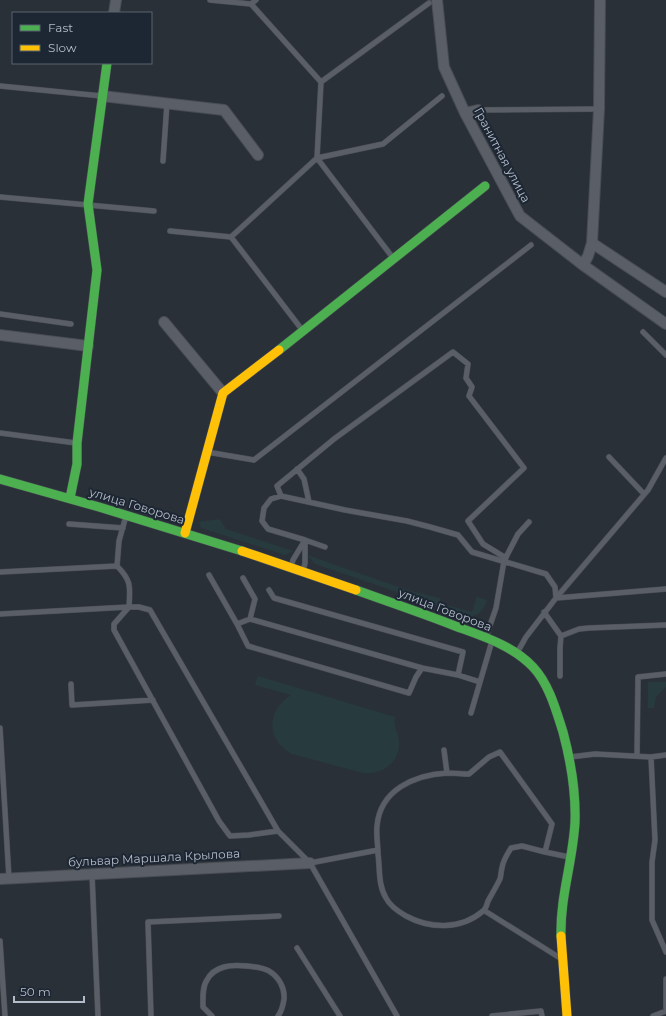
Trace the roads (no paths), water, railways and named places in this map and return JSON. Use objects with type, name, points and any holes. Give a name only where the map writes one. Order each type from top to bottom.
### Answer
[{"type":"main road","points":[[70,498],[77,467],[77,443],[97,270],[88,204],[107,64]]},
{"type":"main road","points":[[185,533],[223,393],[303,332],[485,186]]},
{"type":"main road","name":"улица Говорова","points":[[0,479],[70,498],[185,533],[291,567],[431,616],[489,639],[517,654],[536,670],[546,687],[554,707],[570,757],[574,784],[575,814],[561,919],[567,1016]]},
{"type":"street","points":[[114,12],[116,0]]},
{"type":"street","points":[[583,265],[588,256],[592,243],[599,109],[600,0]]},
{"type":"street","name":"Гранитная улица","points":[[433,2],[444,68],[465,113],[520,216],[583,265],[666,324]]},
{"type":"street","points":[[102,96],[224,110],[258,155]]},
{"type":"street","points":[[465,113],[478,110]]},
{"type":"street","points":[[592,243],[666,292]]},
{"type":"street","points":[[164,322],[223,393]]},
{"type":"street","points":[[0,336],[88,346]]},
{"type":"street","name":"бульвар Маршала Крылова","points":[[5,879],[310,863]]},
{"type":"lane","points":[[210,0],[251,4],[321,82],[317,158],[394,259]]},
{"type":"lane","points":[[251,4],[256,0]]},
{"type":"lane","points":[[321,82],[433,2]]},
{"type":"lane","points":[[0,86],[102,96]]},
{"type":"lane","points":[[231,237],[317,158],[383,144],[442,96]]},
{"type":"lane","points":[[163,161],[167,103]]},
{"type":"lane","points":[[478,110],[599,109]]},
{"type":"lane","points":[[0,197],[154,211]]},
{"type":"lane","points":[[170,231],[231,237],[303,332]]},
{"type":"lane","points":[[206,452],[254,460],[531,245]]},
{"type":"lane","points":[[0,314],[71,324]]},
{"type":"lane","points":[[643,332],[666,355]]},
{"type":"lane","points":[[281,496],[277,486],[297,469],[334,439],[453,352],[468,364],[466,378],[472,387],[469,396],[524,468],[468,521],[483,544],[505,559]]},
{"type":"lane","points":[[0,433],[77,443]]},
{"type":"lane","points":[[609,457],[644,494]]},
{"type":"lane","points":[[517,654],[526,637],[544,612],[648,490],[666,458]]},
{"type":"lane","points":[[297,469],[304,479],[309,502]]},
{"type":"lane","points":[[325,547],[268,529],[262,521],[264,508],[271,499],[281,496],[407,521],[458,535],[472,552],[505,559],[546,574],[555,587],[556,598]]},
{"type":"lane","points":[[117,566],[119,541],[126,515]]},
{"type":"lane","points":[[471,713],[480,682],[505,559],[518,534],[529,522]]},
{"type":"lane","points":[[69,524],[122,528]]},
{"type":"lane","points":[[291,567],[293,560],[305,540]]},
{"type":"lane","points":[[302,571],[305,563],[305,540]]},
{"type":"lane","points":[[0,572],[117,566],[126,575],[130,583],[129,607],[114,624],[114,630],[220,821],[230,836],[278,831]]},
{"type":"lane","points":[[209,575],[248,646],[410,693],[416,676],[422,668]]},
{"type":"lane","points":[[243,578],[255,599],[250,619]]},
{"type":"lane","points":[[556,598],[666,589]]},
{"type":"lane","points":[[269,590],[274,598],[463,652],[458,674]]},
{"type":"lane","points":[[0,614],[129,607],[139,607],[150,610],[278,831],[310,863],[396,1016]]},
{"type":"lane","points":[[544,612],[562,636],[560,648],[560,676]]},
{"type":"lane","points":[[237,624],[250,619],[422,668],[458,674],[480,682]]},
{"type":"lane","points":[[562,636],[579,629],[666,625]]},
{"type":"lane","points":[[637,755],[638,677],[666,674]]},
{"type":"lane","points":[[71,684],[72,705],[153,700]]},
{"type":"lane","points":[[0,728],[5,879]]},
{"type":"lane","points":[[444,750],[447,773]]},
{"type":"lane","points":[[545,852],[552,824],[500,752],[489,757],[469,774],[447,773],[429,776],[400,786],[389,796],[380,810],[377,827],[378,850],[381,886],[386,899],[398,911],[416,921],[434,926],[451,925],[468,921],[485,911],[490,897],[500,879],[505,856],[511,848],[522,846],[545,852],[570,857]]},
{"type":"lane","points":[[570,757],[595,754],[637,755],[651,757],[666,755]]},
{"type":"lane","points":[[651,757],[656,840],[652,862],[652,920],[666,952]]},
{"type":"lane","points":[[310,863],[378,850]]},
{"type":"lane","points":[[92,874],[98,1016]]},
{"type":"lane","points":[[485,911],[563,960]]},
{"type":"lane","points":[[151,1016],[148,922],[279,916]]},
{"type":"lane","points":[[0,941],[5,1016]]},
{"type":"lane","points":[[297,948],[340,1016]]},
{"type":"lane","points":[[212,1016],[203,1007],[203,993],[206,980],[214,972],[225,967],[256,967],[269,971],[277,978],[283,986],[284,996],[283,1006],[278,1016]]},
{"type":"lane","points":[[666,979],[666,1008]]},
{"type":"lane","points":[[492,1016],[541,1011],[542,1016]]},
{"type":"lane","points":[[653,1016],[666,1011]]}]
